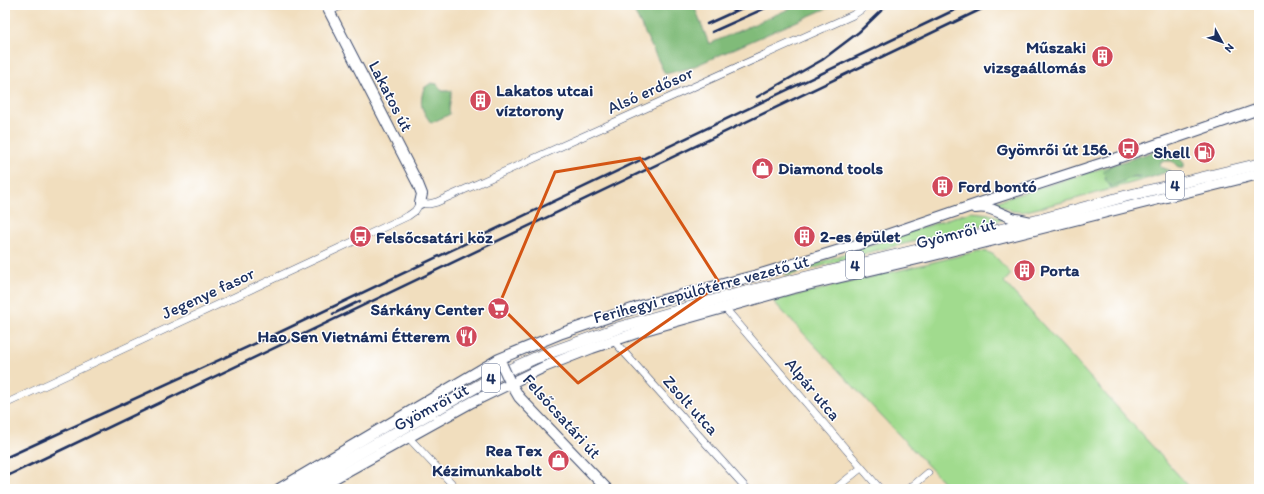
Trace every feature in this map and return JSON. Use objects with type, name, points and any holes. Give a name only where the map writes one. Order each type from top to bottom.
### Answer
[{"type":"main road","name":"Ferihegyi repülőtérre vezető út","points":[[296,489],[492,378],[535,358],[648,318],[1032,222],[1126,196],[1259,164]]},
{"type":"street","points":[[328,8],[343,5]]},
{"type":"street","name":"Alsó erdősor","points":[[420,203],[429,204],[437,202],[853,15],[868,5]]},
{"type":"street","name":"Lakatos út","points":[[328,8],[418,184],[422,194],[420,203]]},
{"type":"street","name":"Gyömrői út","points":[[279,489],[500,362],[562,333],[609,316],[761,274],[866,242],[1259,109]]},
{"type":"street","name":"Gyömrői út","points":[[315,489],[510,382],[562,360],[645,330],[790,289],[926,257],[1259,174]]},
{"type":"street","name":"Jegenye fasor","points":[[5,404],[408,216],[415,211],[420,203]]},
{"type":"street","name":"Gyömrői út","points":[[954,213],[982,207],[995,210],[1015,219],[1032,222]]},
{"type":"street","name":"Alpár utca","points":[[724,308],[880,489]]},
{"type":"street","name":"Zsolt utca","points":[[614,341],[747,489]]},
{"type":"street","name":"Felsőcsatári út","points":[[500,362],[519,397],[607,489]]},
{"type":"street","points":[[408,437],[457,489]]},
{"type":"street","points":[[835,489],[861,468]]},
{"type":"street","points":[[909,489],[928,473]]},
{"type":"street","points":[[329,481],[337,489]]},
{"type":"highlighted area","points":[[640,158],[720,284],[578,383],[499,305],[555,172]]},
{"type":"green space","points":[[631,5],[694,5],[709,44],[798,5],[834,5],[690,68],[665,74]]},
{"type":"green space","points":[[431,83],[437,84],[442,91],[452,91],[449,110],[450,114],[431,123],[423,110],[421,102],[424,88]]},
{"type":"green space","points":[[1159,150],[1174,153],[1184,163],[1184,168],[1179,168],[1172,161],[1161,161],[1160,167],[1170,171],[1149,178],[1134,176],[1111,187],[1105,179],[1104,171],[1112,165]]},
{"type":"green space","points":[[1112,165],[1110,187],[1133,177],[1149,178],[1022,212],[1012,211],[995,202]]},
{"type":"green space","points":[[972,212],[989,214],[1004,219],[993,223],[874,251],[787,276],[785,274],[960,215]]},
{"type":"green space","points":[[979,251],[988,252],[994,255],[1011,274],[1004,282],[1191,489],[950,489],[773,301]]},
{"type":"railway","points":[[707,24],[749,5]]},
{"type":"railway","points":[[712,32],[772,5]]},
{"type":"railway","points":[[757,97],[822,60],[859,32],[887,5]]},
{"type":"railway","points":[[5,458],[278,333],[965,5]]},
{"type":"railway","points":[[5,477],[990,5]]},
{"type":"railway","points":[[333,314],[360,301]]},
{"type":"place","name":"Műszaki vizsgaállomás","points":[[1102,57]]},
{"type":"place","name":"Lakatos utcai víztorony","points":[[480,100]]},
{"type":"place","name":"Gyömrői út 156.","points":[[1128,149]]},
{"type":"place","name":"Shell","points":[[1205,152]]},
{"type":"place","name":"Diamond tools","points":[[762,168]]},
{"type":"place","name":"Ford bontó","points":[[943,186]]},
{"type":"place","name":"2-es épület","points":[[804,236]]},
{"type":"place","name":"Felsőcsatári köz","points":[[360,237]]},
{"type":"place","name":"Porta","points":[[1025,270]]},
{"type":"place","name":"Sárkány Center","points":[[499,309]]},
{"type":"place","name":"Hao Sen Vietnámi Étterem","points":[[466,336]]},
{"type":"place","name":"Rea Tex Kézimunkabolt","points":[[558,460]]}]
